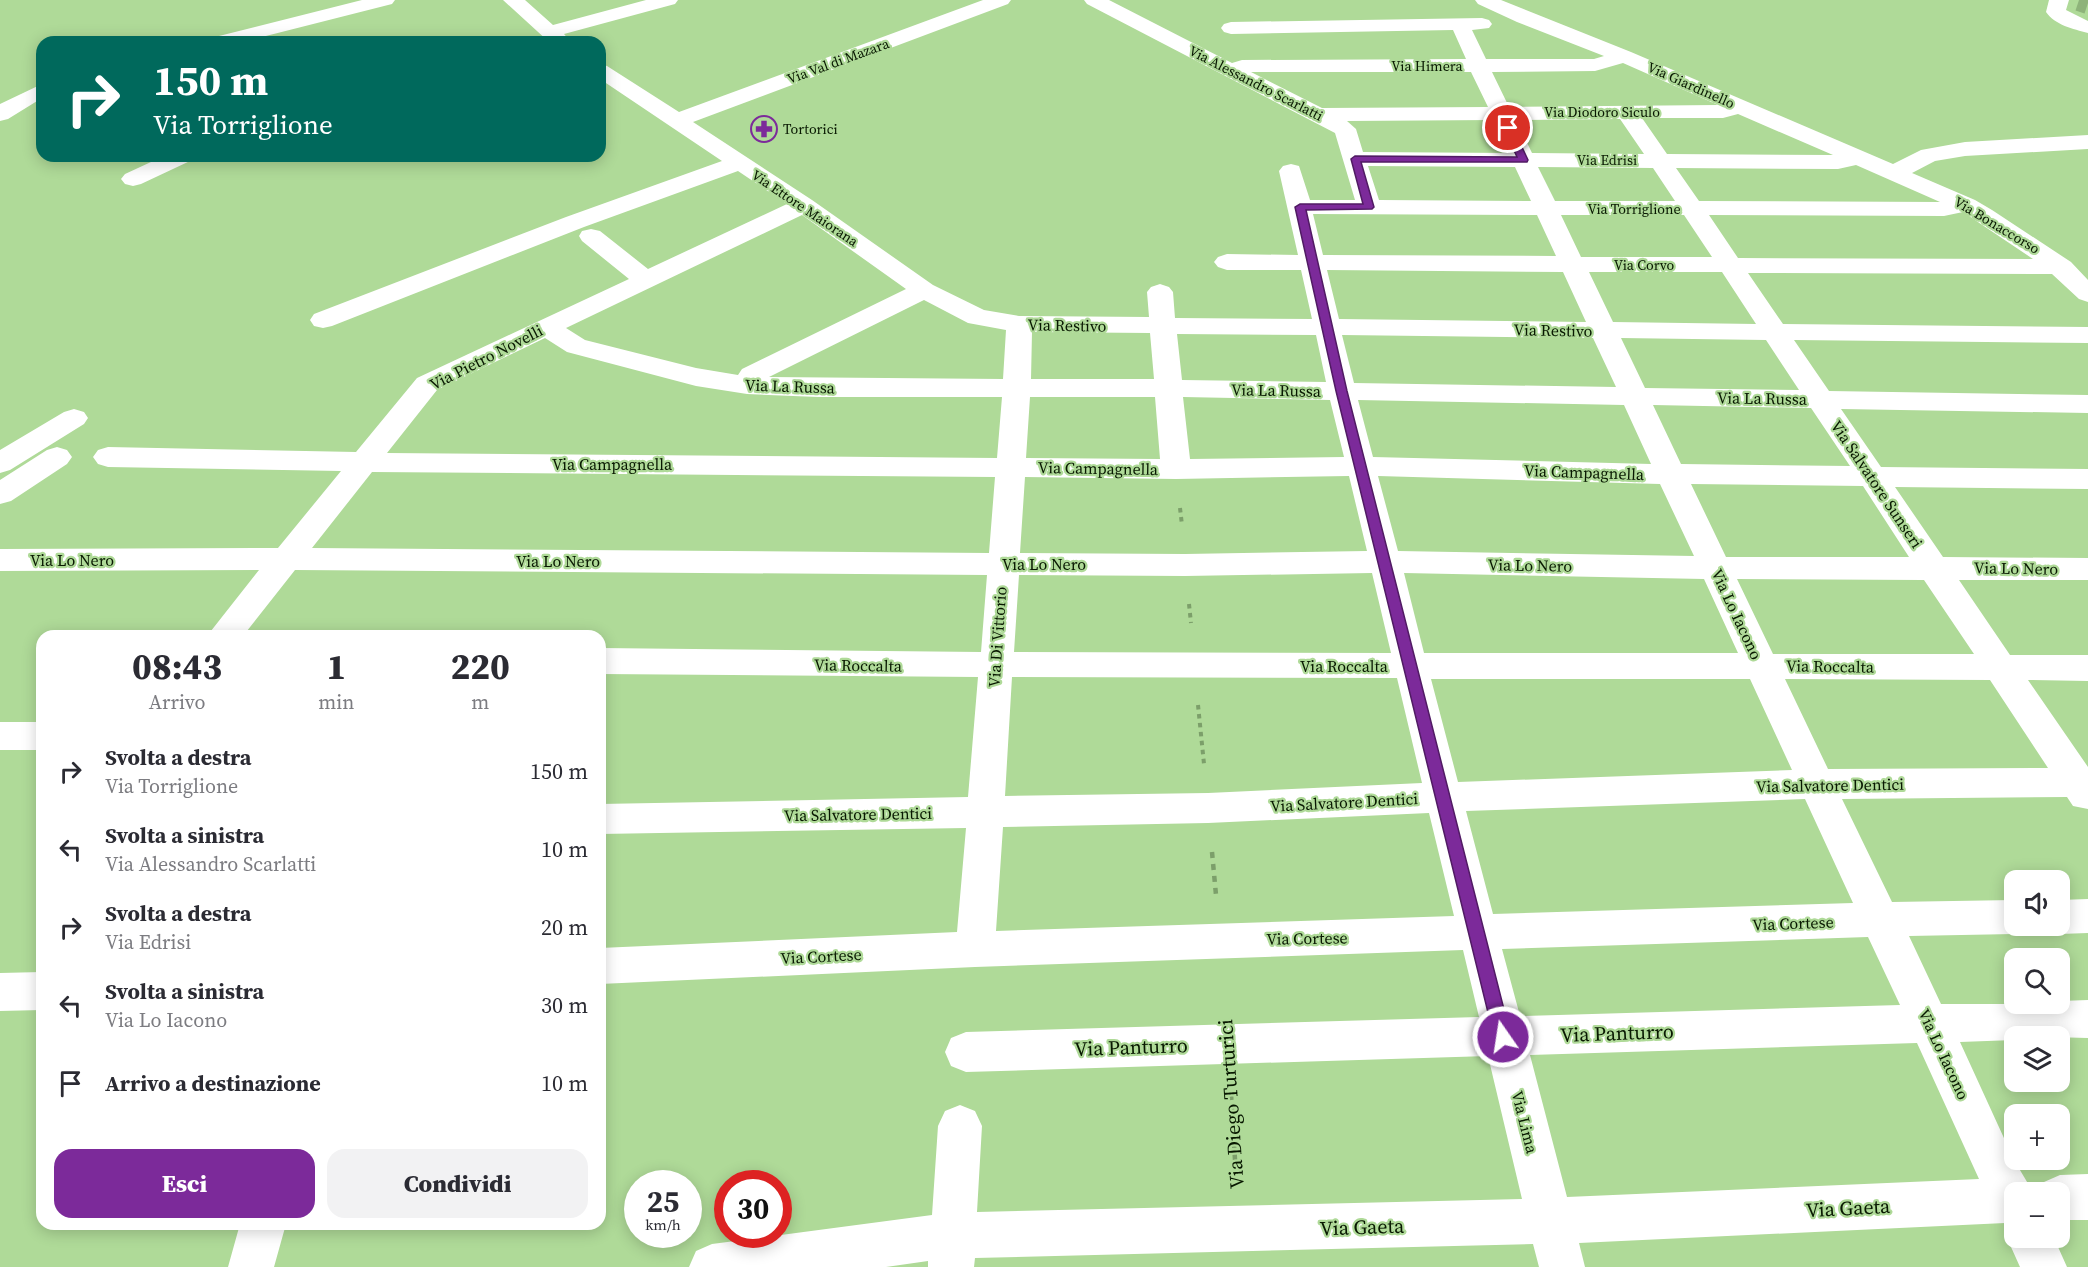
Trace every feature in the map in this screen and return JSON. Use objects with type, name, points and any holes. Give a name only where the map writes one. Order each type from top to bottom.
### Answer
[{"type":"street","points":[[236,36],[319,8],[385,0]]},
{"type":"street","points":[[513,0],[554,36]]},
{"type":"street","points":[[558,36],[668,0]]},
{"type":"street","name":"Via Val di Mazara","points":[[675,121],[1001,0]]},
{"type":"street","name":"Via Alessandro Scarlatti","points":[[1094,0],[1345,129],[1369,207]]},
{"type":"street","name":"Via Giardinello","points":[[1485,0],[1524,18],[1624,56],[1858,158],[1896,172]]},
{"type":"street","points":[[2059,0],[2056,12],[2074,23],[2088,27]]},
{"type":"street","points":[[1114,11],[1136,4]]},
{"type":"street","points":[[1231,28],[1508,24],[1524,18]]},
{"type":"street","name":"Via Lo Iacono","points":[[1460,25],[2005,1182]]},
{"type":"street","name":"Via Himera","points":[[1229,70],[1242,66],[1595,65],[1624,56]]},
{"type":"street","name":"Via Ettore Maiorana","points":[[606,74],[804,205],[924,290],[977,317],[1019,324]]},
{"type":"street","points":[[0,114],[36,93]]},
{"type":"street","name":"Via Diodoro Siculo","points":[[1320,115],[1723,111],[1739,106]]},
{"type":"street","name":"Via Salvatore Sunseri","points":[[1627,112],[2001,668],[2084,787]]},
{"type":"street","points":[[1896,172],[1929,155],[1965,149],[2088,142]]},
{"type":"street","name":"Via Edrisi","points":[[1355,159],[1838,162],[1858,158]]},
{"type":"street","points":[[133,179],[169,162]]},
{"type":"street","points":[[323,320],[575,222],[739,163]]},
{"type":"street","name":"Via Lima","points":[[1291,171],[1342,391],[1562,1267]]},
{"type":"street","name":"Via Bonaccorso","points":[[1896,172],[1967,205],[2015,234],[2062,267],[2088,294]]},
{"type":"street","name":"Via Pietro Novelli","points":[[229,630],[427,384],[804,205]]},
{"type":"street","name":"Via Torriglione","points":[[1300,207],[1944,209],[1967,205]]},
{"type":"street","points":[[591,236],[646,280]]},
{"type":"street","name":"Via Corvo","points":[[1227,262],[2062,267]]},
{"type":"street","points":[[747,385],[752,375],[924,290]]},
{"type":"street","points":[[1160,292],[1176,469]]},
{"type":"street","name":"Via Restivo","points":[[1019,324],[2088,334]]},
{"type":"street","name":"Via Di Vittorio","points":[[975,949],[994,666],[1017,388],[1019,324]]},
{"type":"street","name":"Via La Russa","points":[[546,327],[576,346],[696,377],[747,385],[819,388],[1169,388],[2088,404]]},
{"type":"street","points":[[0,463],[74,418]]},
{"type":"street","points":[[0,494],[57,457]]},
{"type":"street","name":"Via Campagnella","points":[[108,457],[364,462],[1176,469],[1361,466],[1671,474],[2088,479]]},
{"type":"street","name":"Via Lo Nero","points":[[0,561],[286,559],[1185,565],[1385,562],[1715,568],[2088,569]]},
{"type":"street","name":"Via Roccalta","points":[[606,661],[994,666],[1761,665],[2088,668]]},
{"type":"street","points":[[0,736],[36,736]]},
{"type":"street","name":"Via Salvatore Dentici","points":[[606,819],[1208,808],[1817,784],[2084,787]]},
{"type":"street","points":[[2070,917],[2088,916]]},
{"type":"street","name":"Via Cortese","points":[[606,966],[975,949],[1881,920],[2004,918]]},
{"type":"street","name":"Via Panturro","points":[[966,1052],[2088,1019]]},
{"type":"street","points":[[952,1251],[960,1126]]},
{"type":"street","points":[[2070,1198],[2088,1197]]},
{"type":"street","name":"Via Gaeta","points":[[712,1267],[1240,1230],[2004,1210]]},
{"type":"street","points":[[251,1267],[261,1230]]},
{"type":"street","name":"Via Lo Iacono","points":[[2035,1248],[2044,1267]]},
{"type":"path","name":"Via Diego Turturici","points":[[1227,1044],[1240,1230]]},
{"type":"tunnel","points":[[2079,0],[2088,3]]},
{"type":"place","name":"Tortorici","points":[[764,129]]},
{"type":"route","points":[[1503,1037],[1342,391],[1300,207],[1369,207],[1355,159],[1523,160],[1508,128]]}]
